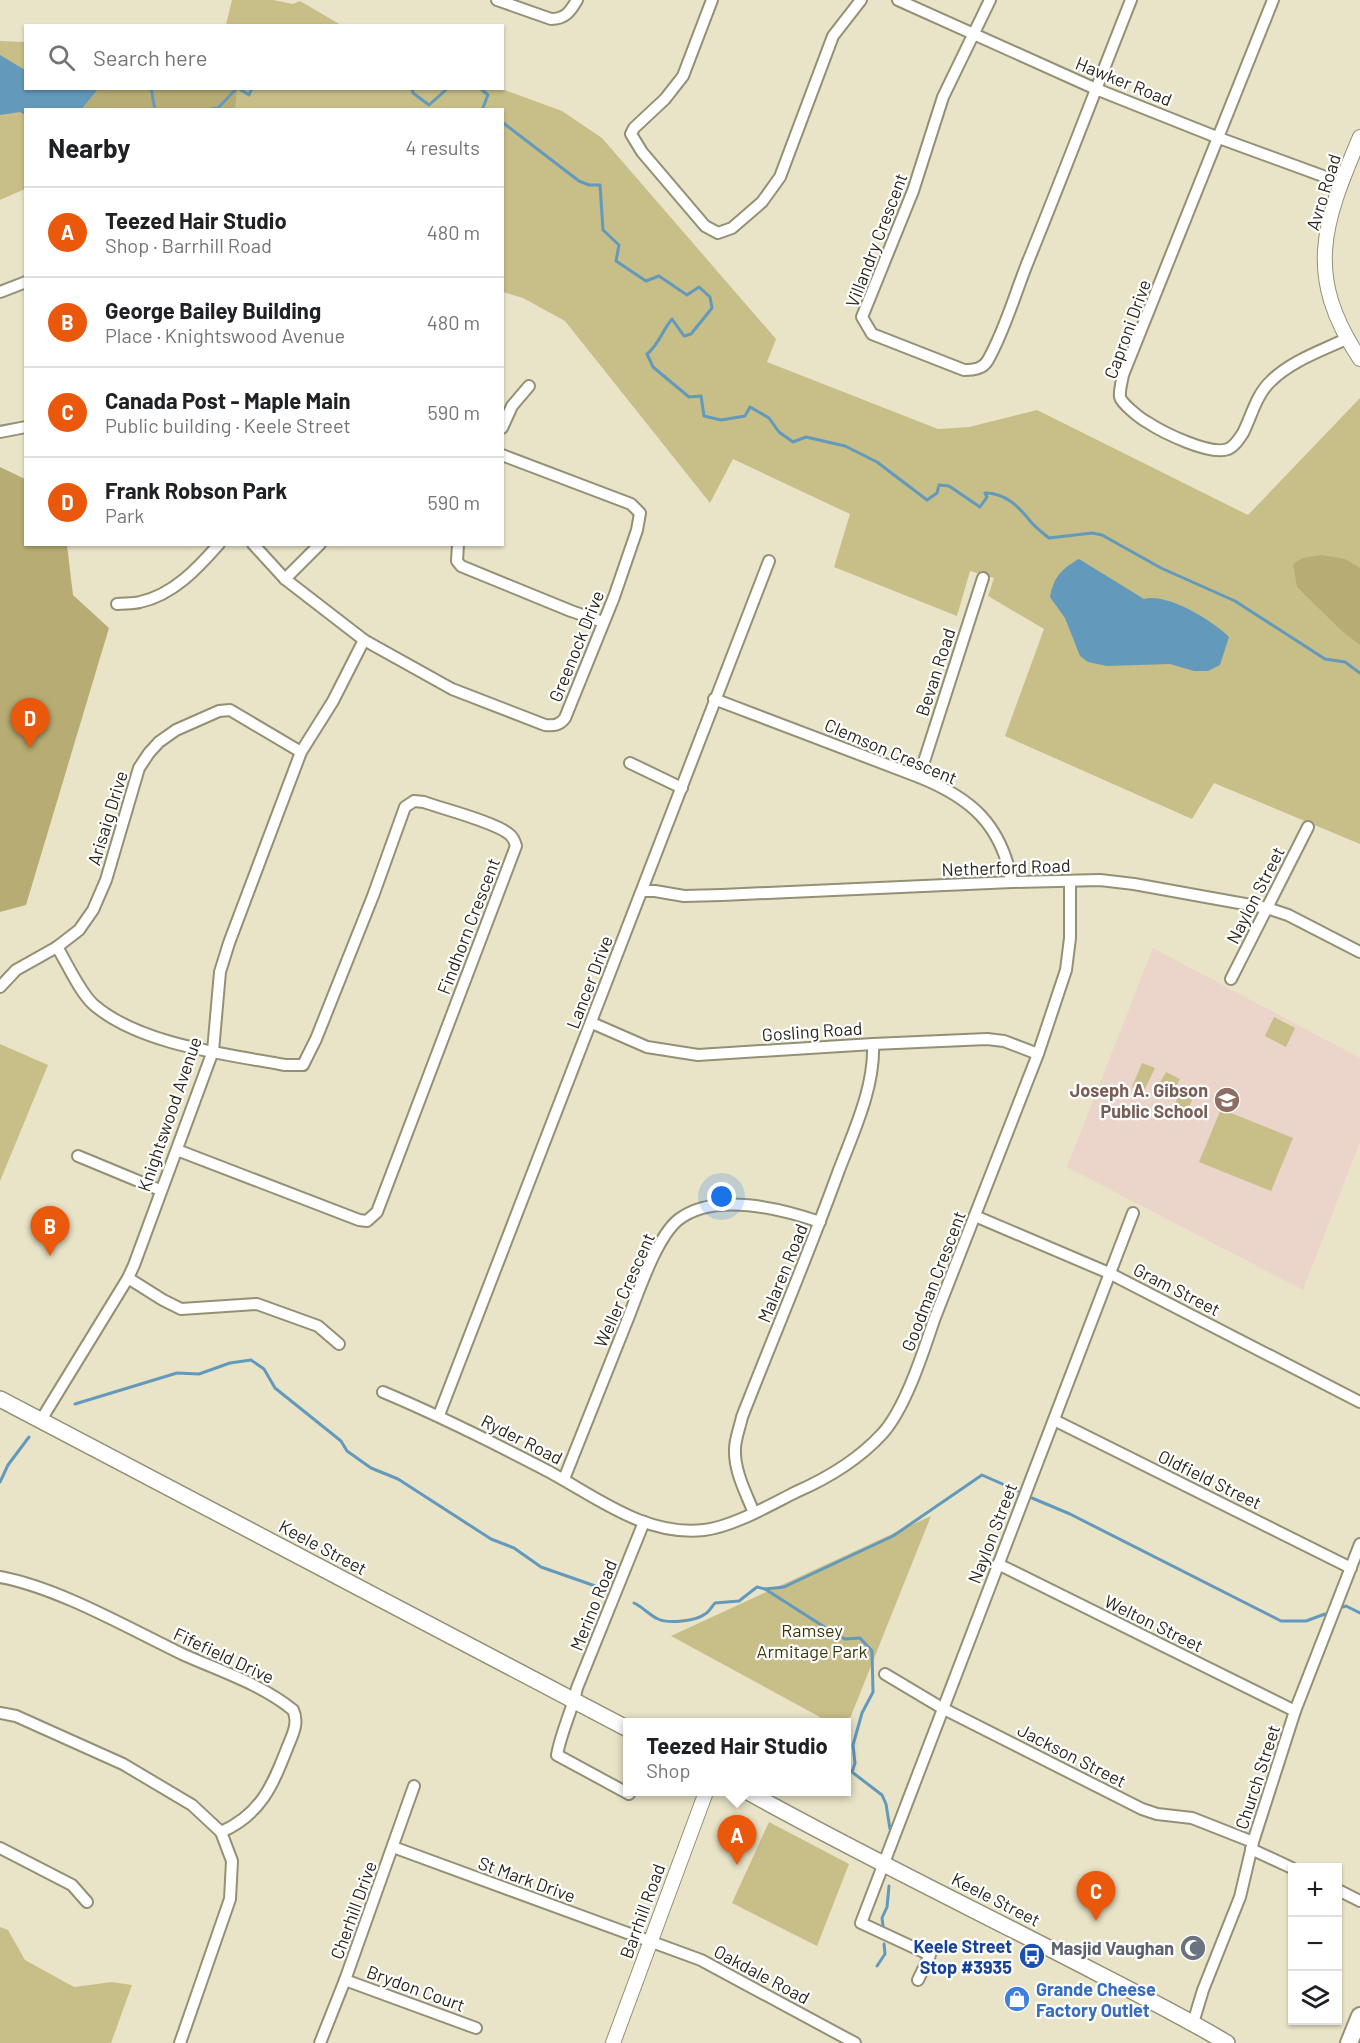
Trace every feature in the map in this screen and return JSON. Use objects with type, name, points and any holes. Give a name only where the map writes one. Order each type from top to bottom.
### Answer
[{"type":"main road","name":"Keele Street","points":[[0,1399],[623,1727]]},
{"type":"main road","name":"Keele Street","points":[[757,1796],[884,1865],[1014,1929],[1227,2043]]},
{"type":"main road","points":[[1349,2043],[1360,2016]]},
{"type":"street","points":[[497,0],[551,19],[560,19],[566,15],[577,0]]},
{"type":"street","points":[[712,0],[683,76],[676,88],[634,128],[631,134],[642,152],[705,226],[718,233],[732,228],[762,202],[780,177],[833,36],[861,0]]},
{"type":"street","name":"Hawker Road","points":[[898,0],[1096,89],[1219,138],[1342,183]]},
{"type":"street","points":[[974,35],[990,0]]},
{"type":"street","points":[[1096,89],[1131,0]]},
{"type":"street","name":"Caproni Drive","points":[[1273,0],[1124,375],[1120,397],[1123,403],[1143,420],[1162,432],[1196,445],[1218,450],[1228,449],[1236,443],[1257,401],[1270,382],[1286,369],[1346,339]]},
{"type":"street","name":"Villandry Crescent","points":[[974,35],[943,97],[914,191],[862,317],[872,334],[964,370],[975,370],[987,362],[1000,338],[1020,281],[1096,89]]},
{"type":"street","name":"Avro Road","points":[[1360,137],[1342,183],[1326,238],[1324,268],[1331,304],[1346,339],[1360,359]]},
{"type":"street","points":[[0,292],[24,283]]},
{"type":"street","points":[[504,424],[512,406],[530,386]]},
{"type":"street","points":[[0,432],[24,427]]},
{"type":"street","name":"Greenock Drive","points":[[255,546],[285,579],[364,640],[452,689],[545,725],[553,726],[565,718],[638,530],[640,513],[631,504],[504,456]]},
{"type":"street","points":[[117,604],[141,602],[174,587],[191,574],[217,546]]},
{"type":"street","points":[[285,579],[318,546]]},
{"type":"street","points":[[458,546],[457,561],[461,566],[603,622]]},
{"type":"street","name":"Lancer Drive","points":[[439,1415],[769,561]]},
{"type":"street","name":"Bevan Road","points":[[919,777],[983,578]]},
{"type":"street","name":"Knightswood Avenue","points":[[41,1420],[128,1278],[213,1051],[220,972],[228,943],[301,752],[333,701],[364,640]]},
{"type":"street","name":"Clemson Crescent","points":[[714,699],[938,784],[980,812],[995,831],[1005,854],[1012,882]]},
{"type":"street","name":"Arisaig Drive","points":[[0,987],[16,970],[57,947],[79,930],[93,910],[106,880],[139,768],[159,742],[176,730],[201,718],[219,711],[230,710],[301,752]]},
{"type":"street","points":[[630,763],[682,788]]},
{"type":"street","name":"Findhorn Crescent","points":[[177,1150],[359,1220],[367,1221],[376,1212],[516,846],[513,838],[509,833],[424,802],[414,801],[405,807],[316,1039],[303,1065],[285,1065],[213,1051]]},
{"type":"street","name":"Naylon Street","points":[[1231,979],[1308,827]]},
{"type":"street","name":"Netherford Road","points":[[642,891],[684,896],[1100,880],[1267,908],[1288,915],[1360,952]]},
{"type":"street","name":"Goodman Crescent","points":[[644,1522],[679,1531],[706,1530],[754,1513],[845,1466],[883,1433],[901,1403],[920,1363],[934,1320],[1038,1054],[1068,963],[1070,882]]},
{"type":"street","points":[[57,947],[92,1004],[110,1017],[133,1029],[175,1044],[213,1051]]},
{"type":"street","name":"Gosling Road","points":[[592,1023],[647,1047],[686,1054],[987,1039],[1004,1041],[1038,1054]]},
{"type":"street","name":"Malaren Road","points":[[754,1513],[739,1475],[735,1448],[742,1417],[820,1222],[867,1094],[874,1056],[873,1044]]},
{"type":"street","points":[[78,1156],[160,1190]]},
{"type":"street","name":"Weller Crescent","points":[[564,1479],[645,1276],[663,1239],[679,1219],[704,1208],[734,1205],[770,1207],[820,1222]]},
{"type":"street","name":"Naylon Street","points":[[918,1980],[930,1955],[861,1923],[1133,1213]]},
{"type":"street","name":"Gram Street","points":[[975,1216],[1109,1273],[1360,1402]]},
{"type":"street","points":[[128,1278],[181,1309],[257,1304],[318,1326],[339,1344]]},
{"type":"street","name":"Ryder Road","points":[[383,1392],[439,1415],[564,1479],[617,1510],[644,1522]]},
{"type":"street","name":"Oldfield Street","points":[[1054,1420],[1351,1568]]},
{"type":"street","name":"Merino Road","points":[[623,1791],[557,1755],[560,1734],[577,1688],[644,1522]]},
{"type":"street","name":"Church Street","points":[[1193,2023],[1203,1990],[1240,1897],[1252,1845],[1295,1711],[1360,1544]]},
{"type":"street","name":"Welton Street","points":[[998,1564],[1295,1711]]},
{"type":"street","name":"Fifefield Drive","points":[[0,1577],[23,1581],[87,1608],[259,1688],[293,1710],[296,1715],[295,1729],[270,1789],[248,1816],[237,1825],[221,1832]]},
{"type":"street","name":"Jackson Street","points":[[885,1674],[942,1708],[1142,1809],[1157,1814],[1192,1818],[1252,1845],[1288,1865]]},
{"type":"street","points":[[0,1713],[16,1716],[123,1764],[192,1806],[221,1832],[232,1861],[230,1899],[180,2043]]},
{"type":"street","name":"Cherhill Drive","points":[[320,2043],[345,1980],[414,1786]]},
{"type":"street","name":"Barrhill Road","points":[[613,2043],[704,1796]]},
{"type":"street","points":[[0,1848],[72,1885],[87,1902]]},
{"type":"street","name":"St Mark Drive","points":[[393,1848],[649,1942]]},
{"type":"street","points":[[1342,1892],[1360,1901]]},
{"type":"street","name":"Oakdale Road","points":[[649,1942],[701,1960],[855,2043]]},
{"type":"street","name":"Brydon Court","points":[[345,1980],[476,2028]]},
{"type":"shaded area","points":[[97,90],[237,90],[235,108],[84,108]]},
{"type":"shaded area","points":[[0,467],[24,479],[24,546],[67,546],[73,595],[109,628],[26,905],[0,912]]},
{"type":"shaded area","points":[[1321,555],[1345,559],[1360,568],[1360,645],[1342,631],[1297,587],[1293,564],[1303,558]]},
{"type":"shaded area","name":"Joseph A. Gibson Public School","points":[[1153,948],[1360,1058],[1360,1142],[1303,1290],[1067,1167]]},
{"type":"green space","points":[[232,0],[273,0],[293,4],[300,1],[339,24],[226,24]]},
{"type":"green space","points":[[0,41],[24,42],[24,90],[504,90],[562,111],[602,138],[776,339],[767,362],[938,429],[969,427],[1037,410],[1248,515],[1360,398],[1360,844],[1214,783],[1192,819],[1005,736],[1044,629],[988,596],[994,578],[970,571],[957,616],[834,567],[850,514],[733,459],[710,503],[565,321],[523,298],[504,292],[504,108],[24,108],[24,189],[0,200]]},
{"type":"green space","points":[[1274,1017],[1295,1028],[1286,1047],[1265,1036]]},
{"type":"green space","points":[[0,1044],[48,1065],[0,1181]]},
{"type":"green space","points":[[1142,1063],[1155,1068],[1143,1093],[1132,1087]]},
{"type":"green space","points":[[1166,1072],[1180,1079],[1171,1097],[1156,1089]]},
{"type":"green space","points":[[1182,1087],[1195,1092],[1188,1110],[1175,1104]]},
{"type":"green space","points":[[1221,1109],[1293,1138],[1271,1191],[1199,1162]]},
{"type":"green space","name":"Ramsey Armitage Park","points":[[931,1516],[850,1718],[822,1718],[671,1636]]},
{"type":"green space","points":[[769,1822],[849,1864],[817,1946],[732,1903]]},
{"type":"green space","points":[[0,1927],[8,1930],[25,1960],[74,1987],[112,1982],[132,1985],[111,2043],[0,2043]]},
{"type":"water","points":[[0,55],[24,69],[24,90],[97,90],[83,108],[24,108],[24,114],[20,112],[0,115]]},
{"type":"water","points":[[1079,559],[1144,599],[1153,598],[1177,604],[1222,630],[1229,637],[1220,665],[1208,671],[1194,671],[1170,664],[1107,666],[1088,662],[1080,656],[1065,618],[1050,597],[1059,574]]},
{"type":"waterway","points":[[151,90],[155,108]]},
{"type":"waterway","points":[[218,108],[235,90]]},
{"type":"waterway","points":[[241,90],[249,95],[251,90]]},
{"type":"waterway","points":[[412,90],[413,93],[429,105],[446,90]]},
{"type":"waterway","points":[[482,90],[488,95],[483,108]]},
{"type":"waterway","points":[[504,124],[579,181],[589,185],[600,185],[603,230],[619,245],[616,261],[646,281],[659,276],[687,295],[699,287],[710,297],[712,308],[691,334],[684,336],[672,319],[655,346],[647,354],[653,367],[689,397],[701,396],[704,416],[721,420],[745,416],[750,407],[769,418],[779,432],[793,442],[806,437],[845,446],[877,462],[927,500],[937,493],[939,485],[949,486],[980,507],[987,497],[985,493],[999,495],[1022,511],[1049,538],[1092,533],[1102,535],[1161,568],[1235,601],[1325,659],[1345,662],[1360,673]]},
{"type":"waterway","points":[[75,1404],[177,1373],[199,1374],[230,1363],[251,1360],[264,1369],[275,1388],[341,1441],[347,1451],[371,1468],[398,1479],[491,1539],[514,1548],[541,1567],[601,1588]]},
{"type":"waterway","points":[[0,1482],[8,1465],[29,1437]]},
{"type":"waterway","points":[[765,1589],[784,1587],[893,1536],[982,1475],[1018,1491]]},
{"type":"waterway","points":[[1032,1498],[1070,1514],[1281,1621],[1306,1621],[1325,1614]]},
{"type":"waterway","points":[[634,1603],[663,1621],[682,1621],[701,1616],[708,1612],[715,1603],[739,1601],[757,1587],[765,1589],[826,1628]]},
{"type":"waterway","points":[[1343,1607],[1346,1606],[1360,1613]]},
{"type":"waterway","points":[[835,1633],[845,1639],[860,1638],[872,1651],[873,1692],[862,1713],[853,1745],[855,1763],[852,1772],[882,1795],[886,1804],[890,1829]]},
{"type":"waterway","points":[[883,1926],[882,1918],[887,1907],[889,1886]]},
{"type":"waterway","points":[[877,1966],[885,1954],[884,1944]]},
{"type":"place","name":"Frank Robson Park","points":[[30,748]]},
{"type":"place","name":"Joseph A. Gibson Public School","points":[[1227,1100]]},
{"type":"place","name":"George Bailey Building","points":[[50,1256]]},
{"type":"place","name":"Teezed Hair Studio","points":[[737,1865]]},
{"type":"place","name":"Canada Post - Maple Main","points":[[1096,1921]]},
{"type":"place","name":"Masjid Vaughan","points":[[1193,1948]]},
{"type":"place","name":"Keele Street Stop #3935","points":[[1032,1956]]},
{"type":"place","name":"Grande Cheese Factory Outlet","points":[[1017,1999]]}]
